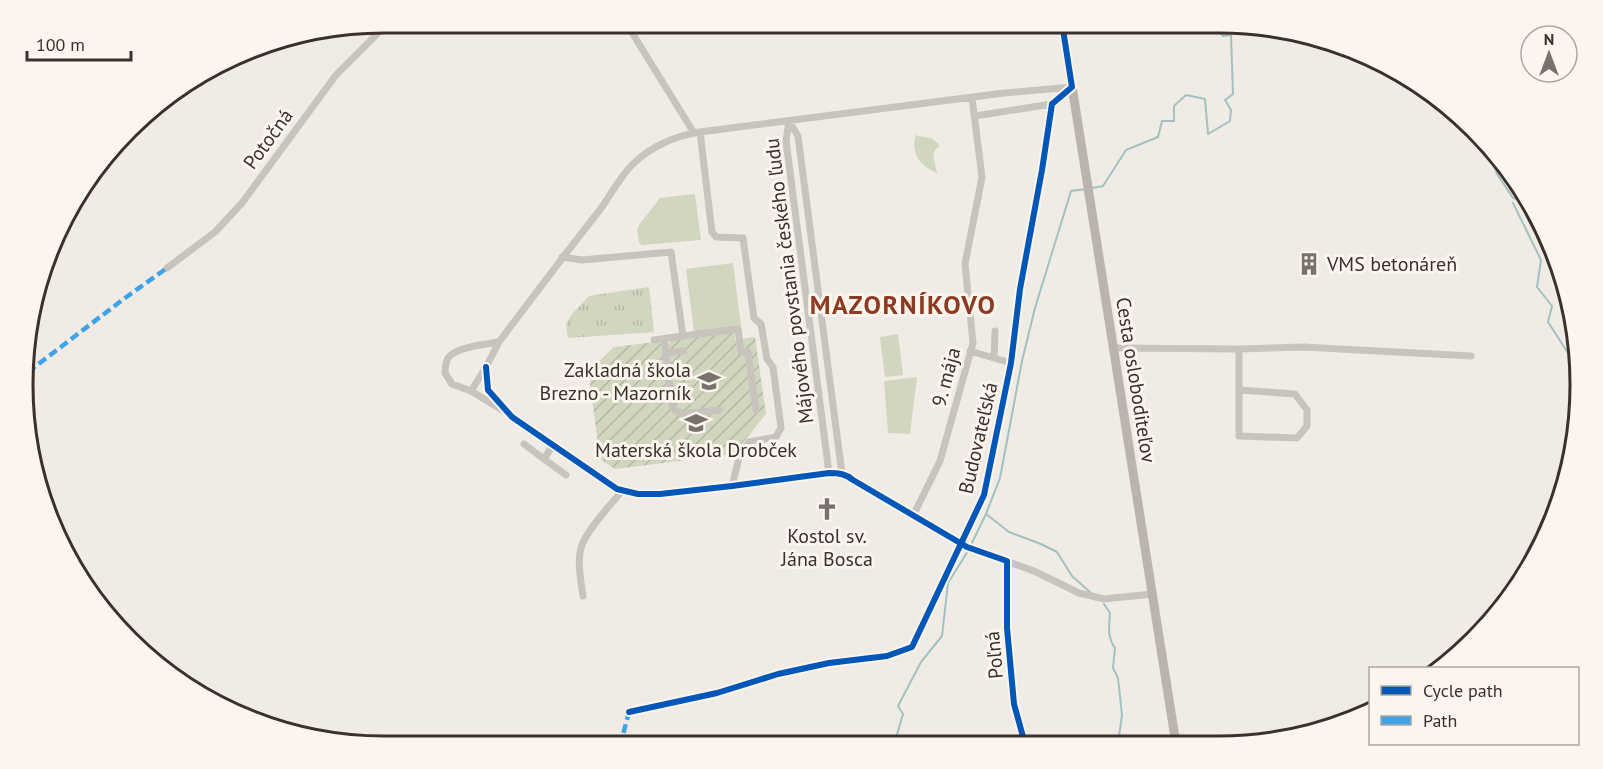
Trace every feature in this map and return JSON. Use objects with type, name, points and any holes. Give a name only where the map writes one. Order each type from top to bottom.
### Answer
[{"type":"main road","name":"Cesta osloboditeľov","points":[[1064,33],[1175,736]]},
{"type":"street","name":"Potočná","points":[[167,268],[215,232],[242,204],[336,75],[377,33]]},
{"type":"street","points":[[633,33],[697,133]]},
{"type":"street","points":[[975,116],[1052,104],[1072,87]]},
{"type":"street","name":"Májového povstania českého ľudu","points":[[471,391],[499,342],[627,170],[649,151],[667,141],[697,133],[1004,93],[1072,87]]},
{"type":"street","name":"9. mája","points":[[913,516],[940,461],[972,344],[965,264],[982,177],[972,98]]},
{"type":"street","name":"Budovateľská","points":[[629,712],[717,693],[778,674],[829,663],[887,656],[912,647],[964,545],[984,495],[1011,363],[1020,289],[1052,104]]},
{"type":"street","points":[[789,121],[798,136],[842,474]]},
{"type":"street","name":"Májového povstania českého ľudu","points":[[789,121],[786,141],[829,473]]},
{"type":"street","name":"Májového povstania českého ľudu","points":[[697,133],[712,232],[717,237],[743,238],[754,318],[761,324],[767,358],[773,367],[781,428],[776,437],[749,442],[740,454],[732,486]]},
{"type":"street","points":[[562,257],[582,260],[671,252],[683,336]]},
{"type":"street","points":[[654,340],[738,329],[741,352],[748,352],[756,410]]},
{"type":"street","points":[[994,358],[995,331]]},
{"type":"street","points":[[664,339],[672,404],[675,410],[682,414],[719,410]]},
{"type":"street","points":[[499,342],[474,346],[456,352],[448,358],[445,373],[452,384],[471,391],[512,417],[617,489],[638,494],[660,494],[829,473],[842,474],[964,545],[1034,571],[1079,593],[1104,599],[1152,594]]},
{"type":"street","points":[[1113,348],[1303,347],[1471,356]]},
{"type":"street","points":[[1239,349],[1239,390],[1239,436],[1297,438],[1307,426],[1307,410],[1295,394],[1239,390]]},
{"type":"street","points":[[666,353],[683,351]]},
{"type":"street","points":[[970,351],[1011,363]]},
{"type":"street","points":[[486,367],[488,390],[512,417]]},
{"type":"street","points":[[524,444],[566,475]]},
{"type":"street","points":[[544,459],[553,445]]},
{"type":"street","points":[[583,596],[579,560],[581,546],[623,490]]},
{"type":"street","name":"Poľná","points":[[1007,561],[1007,628],[1014,705],[1023,736]]},
{"type":"green space","points":[[916,135],[932,139],[940,146],[933,154],[937,173],[918,158],[914,148]]},
{"type":"green space","points":[[695,194],[701,240],[642,245],[639,243],[637,230],[639,225],[660,198]]},
{"type":"green space","points":[[733,263],[741,326],[694,332],[686,269]]},
{"type":"green space","points":[[649,287],[654,332],[568,338],[566,324],[589,296]]},
{"type":"green space","points":[[732,332],[735,340],[755,337],[766,414],[734,454],[615,469],[600,459],[590,384],[593,368],[614,347],[655,342],[663,346],[671,340]]},
{"type":"green space","points":[[898,334],[903,375],[885,377],[880,337]]},
{"type":"green space","points":[[917,377],[910,434],[888,433],[884,381]]},
{"type":"waterway","points":[[1092,188],[1103,186],[1126,150],[1158,137],[1162,121],[1174,121],[1174,106],[1186,95],[1205,99],[1208,134],[1230,121],[1231,110],[1225,100],[1233,94],[1231,35],[1223,36],[1220,33]]},
{"type":"waterway","points":[[1496,169],[1513,198],[1517,199]]},
{"type":"waterway","points":[[897,736],[903,714],[898,706],[921,662],[942,636],[948,583],[968,551],[1000,478],[1022,361],[1035,308],[1071,191],[1086,189]]},
{"type":"waterway","points":[[1513,203],[1541,260],[1537,287],[1552,306],[1548,322],[1568,353]]},
{"type":"waterway","points":[[986,514],[1009,532],[1057,552],[1072,576],[1091,593]]},
{"type":"waterway","points":[[1104,604],[1110,613],[1110,636],[1115,648],[1113,668],[1118,678],[1122,715],[1119,736]]},
{"type":"marked path","points":[[34,368],[167,268]]},
{"type":"marked path","points":[[623,736],[629,712]]},
{"type":"cycle path","points":[[629,712],[717,693],[778,674],[829,663],[887,656],[912,647],[984,495],[1011,363],[1020,289],[1052,104],[1072,87],[1064,33]]},
{"type":"cycle path","points":[[486,367],[488,390],[512,417],[617,489],[638,494],[660,494],[829,473],[839,474],[848,476],[967,547],[1007,561],[1007,628],[1014,704],[1023,736]]},
{"type":"place","name":"VMS betonáreň","points":[[1309,264]]},
{"type":"place","name":"Zakladná škola Brezno - Mazorník","points":[[709,381]]},
{"type":"place","name":"Materská škola Drobček","points":[[696,423]]},
{"type":"place","name":"Kostol sv. Jána Bosca","points":[[827,509]]},
{"type":"district","name":"MAZORNÍKOVO","points":[[903,304]]}]
